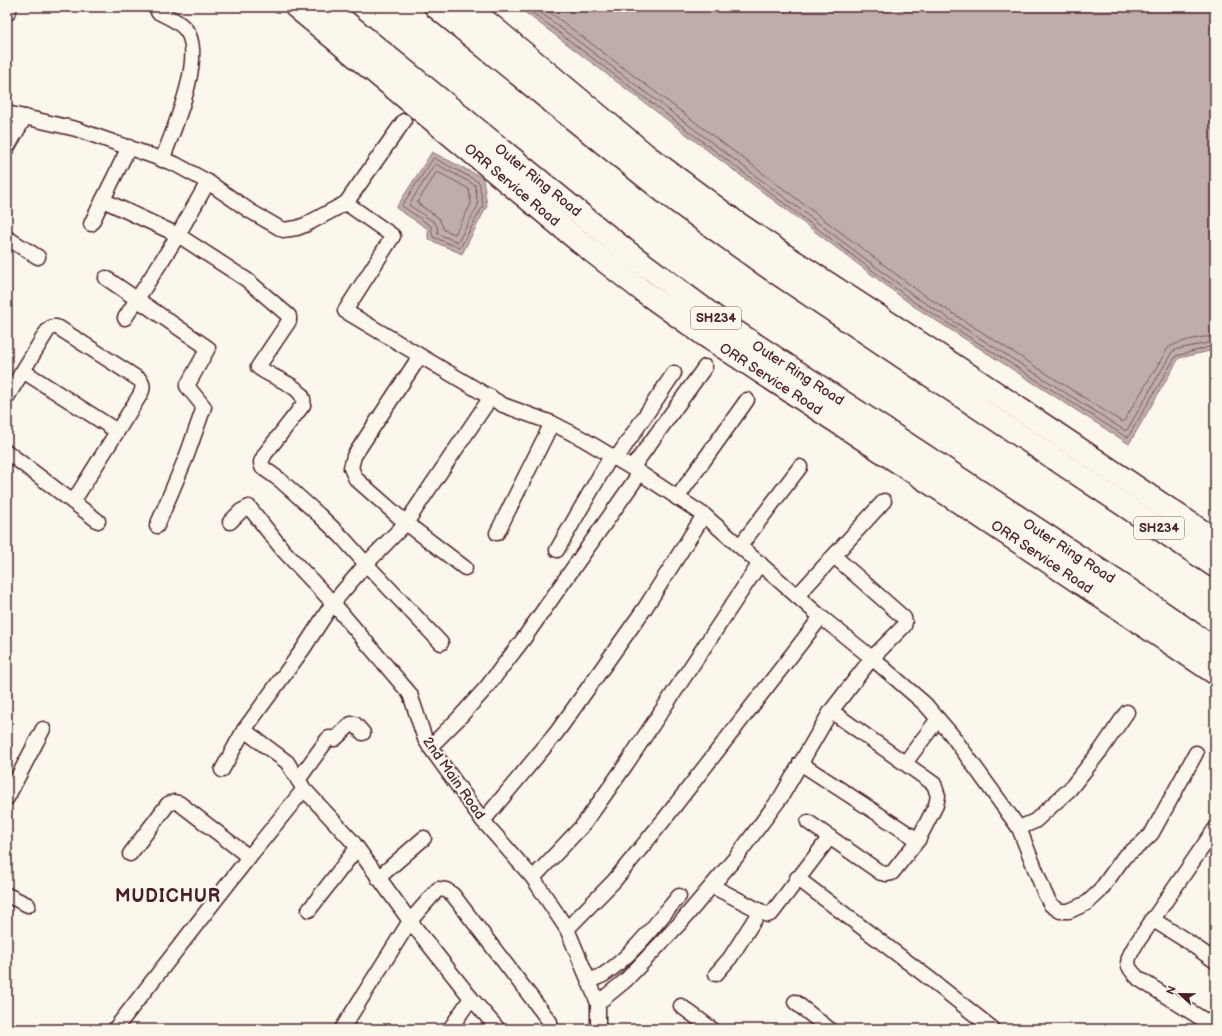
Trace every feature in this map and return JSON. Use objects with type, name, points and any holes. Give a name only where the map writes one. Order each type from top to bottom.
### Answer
[{"type":"main road","name":"ORR Service Road","points":[[296,7],[580,242],[643,291],[709,338],[956,500],[1215,673]]},
{"type":"main road","name":"Outer Ring Road","points":[[327,7],[552,192],[661,277],[727,326],[1131,591],[1215,649]]},
{"type":"main road","name":"SH234","points":[[436,7],[659,188],[710,226],[768,267],[1215,566]]},
{"type":"main road","points":[[469,7],[646,154],[728,216],[1215,540]]},
{"type":"main road","points":[[659,188],[728,216]]},
{"type":"main road","points":[[661,277],[709,338]]},
{"type":"main road","points":[[940,357],[994,418]]},
{"type":"main road","points":[[914,450],[956,500]]},
{"type":"street","points":[[7,14],[10,7]]},
{"type":"street","points":[[158,12],[179,23],[186,31],[191,39],[192,53],[191,70],[185,97],[162,160]]},
{"type":"street","points":[[7,113],[76,129],[175,164],[208,182],[250,211],[283,230],[305,225],[346,203],[404,121]]},
{"type":"street","points":[[7,148],[25,117]]},
{"type":"street","points":[[91,224],[128,147]]},
{"type":"street","points":[[125,318],[178,235],[208,182]]},
{"type":"street","points":[[103,200],[178,235],[247,280],[289,316],[289,321],[258,367],[295,388],[304,401],[303,405],[265,454],[261,462],[262,467],[280,480],[319,514],[441,643]]},
{"type":"street","points":[[346,203],[393,236],[345,311],[503,405],[552,423],[583,439],[636,470],[704,515],[821,617],[872,658],[925,704],[951,734],[1020,828],[1045,894],[1051,905],[1060,911],[1069,911],[1087,903],[1099,892],[1124,857],[1152,833],[1196,753]]},
{"type":"street","points":[[7,238],[38,257]]},
{"type":"street","points":[[106,278],[208,348],[186,386],[204,406],[187,455],[157,526]]},
{"type":"street","points":[[7,397],[49,328],[53,326],[60,328],[140,380],[143,384],[143,389],[140,395],[73,502]]},
{"type":"street","points":[[420,356],[354,456],[351,468],[356,479],[406,523],[465,568]]},
{"type":"street","points":[[430,747],[486,688],[522,641],[705,367]]},
{"type":"street","points":[[23,371],[117,431]]},
{"type":"street","points":[[557,550],[614,457],[674,373]]},
{"type":"street","points":[[222,770],[244,730],[303,649],[333,603],[366,564],[406,523],[491,397]]},
{"type":"street","points":[[677,498],[747,400]]},
{"type":"street","points":[[497,533],[552,423]]},
{"type":"street","points":[[7,452],[98,521]]},
{"type":"street","points":[[740,546],[800,467]]},
{"type":"street","points":[[797,596],[884,501]]},
{"type":"street","name":"2nd Main Road","points":[[230,522],[241,511],[249,507],[283,550],[333,603],[410,694],[425,739],[430,747],[483,821],[533,878],[567,930],[598,1003],[598,1029]]},
{"type":"street","points":[[483,821],[557,732],[645,608],[704,515]]},
{"type":"street","points":[[598,1003],[632,974],[682,922],[737,856],[781,797],[831,711],[872,658],[904,626],[904,618],[834,556]]},
{"type":"street","points":[[533,878],[584,824],[760,563]]},
{"type":"street","points":[[567,930],[614,881],[664,821],[821,617]]},
{"type":"street","points":[[808,822],[881,873],[892,873],[918,840],[936,805],[938,796],[934,784],[831,711]]},
{"type":"street","points":[[1020,828],[1035,822],[1070,789],[1101,750],[1127,712]]},
{"type":"street","points":[[905,763],[938,719]]},
{"type":"street","points":[[115,1029],[249,857],[301,784],[327,740],[335,739],[351,724],[356,724],[363,734]]},
{"type":"street","points":[[7,798],[43,729]]},
{"type":"street","points":[[244,730],[288,762],[301,784],[353,842],[410,921],[471,998],[498,1029]]},
{"type":"street","points":[[800,763],[918,840]]},
{"type":"street","points":[[130,854],[168,804],[174,802],[179,803],[249,857]]},
{"type":"street","points":[[1215,829],[1152,919],[1129,955],[1128,963],[1129,970],[1139,979],[1215,1027]]},
{"type":"street","points":[[712,886],[760,911],[768,914],[772,913],[797,878],[830,837]]},
{"type":"street","points":[[378,878],[424,838]]},
{"type":"street","points":[[309,910],[357,848]]},
{"type":"street","points":[[797,878],[993,1029]]},
{"type":"street","points":[[342,1029],[410,921],[438,889],[446,890],[453,895],[550,1022],[551,1029]]},
{"type":"street","points":[[7,895],[28,905]]},
{"type":"street","points":[[589,981],[602,976],[616,965],[646,935],[679,896]]},
{"type":"street","points":[[716,974],[730,958],[760,911]]},
{"type":"street","points":[[1152,919],[1215,961]]},
{"type":"street","points":[[450,1029],[471,998]]},
{"type":"street","points":[[795,1002],[829,1029]]},
{"type":"street","points":[[681,1006],[712,1029]]},
{"type":"water","points":[[518,7],[1215,7],[1215,354],[1210,351],[1179,358],[1129,444],[912,305]]},
{"type":"water","points":[[432,152],[483,178],[487,206],[462,254],[428,239],[428,229],[396,208]]},
{"type":"district","name":"MUDICHUR","points":[[168,896]]}]
